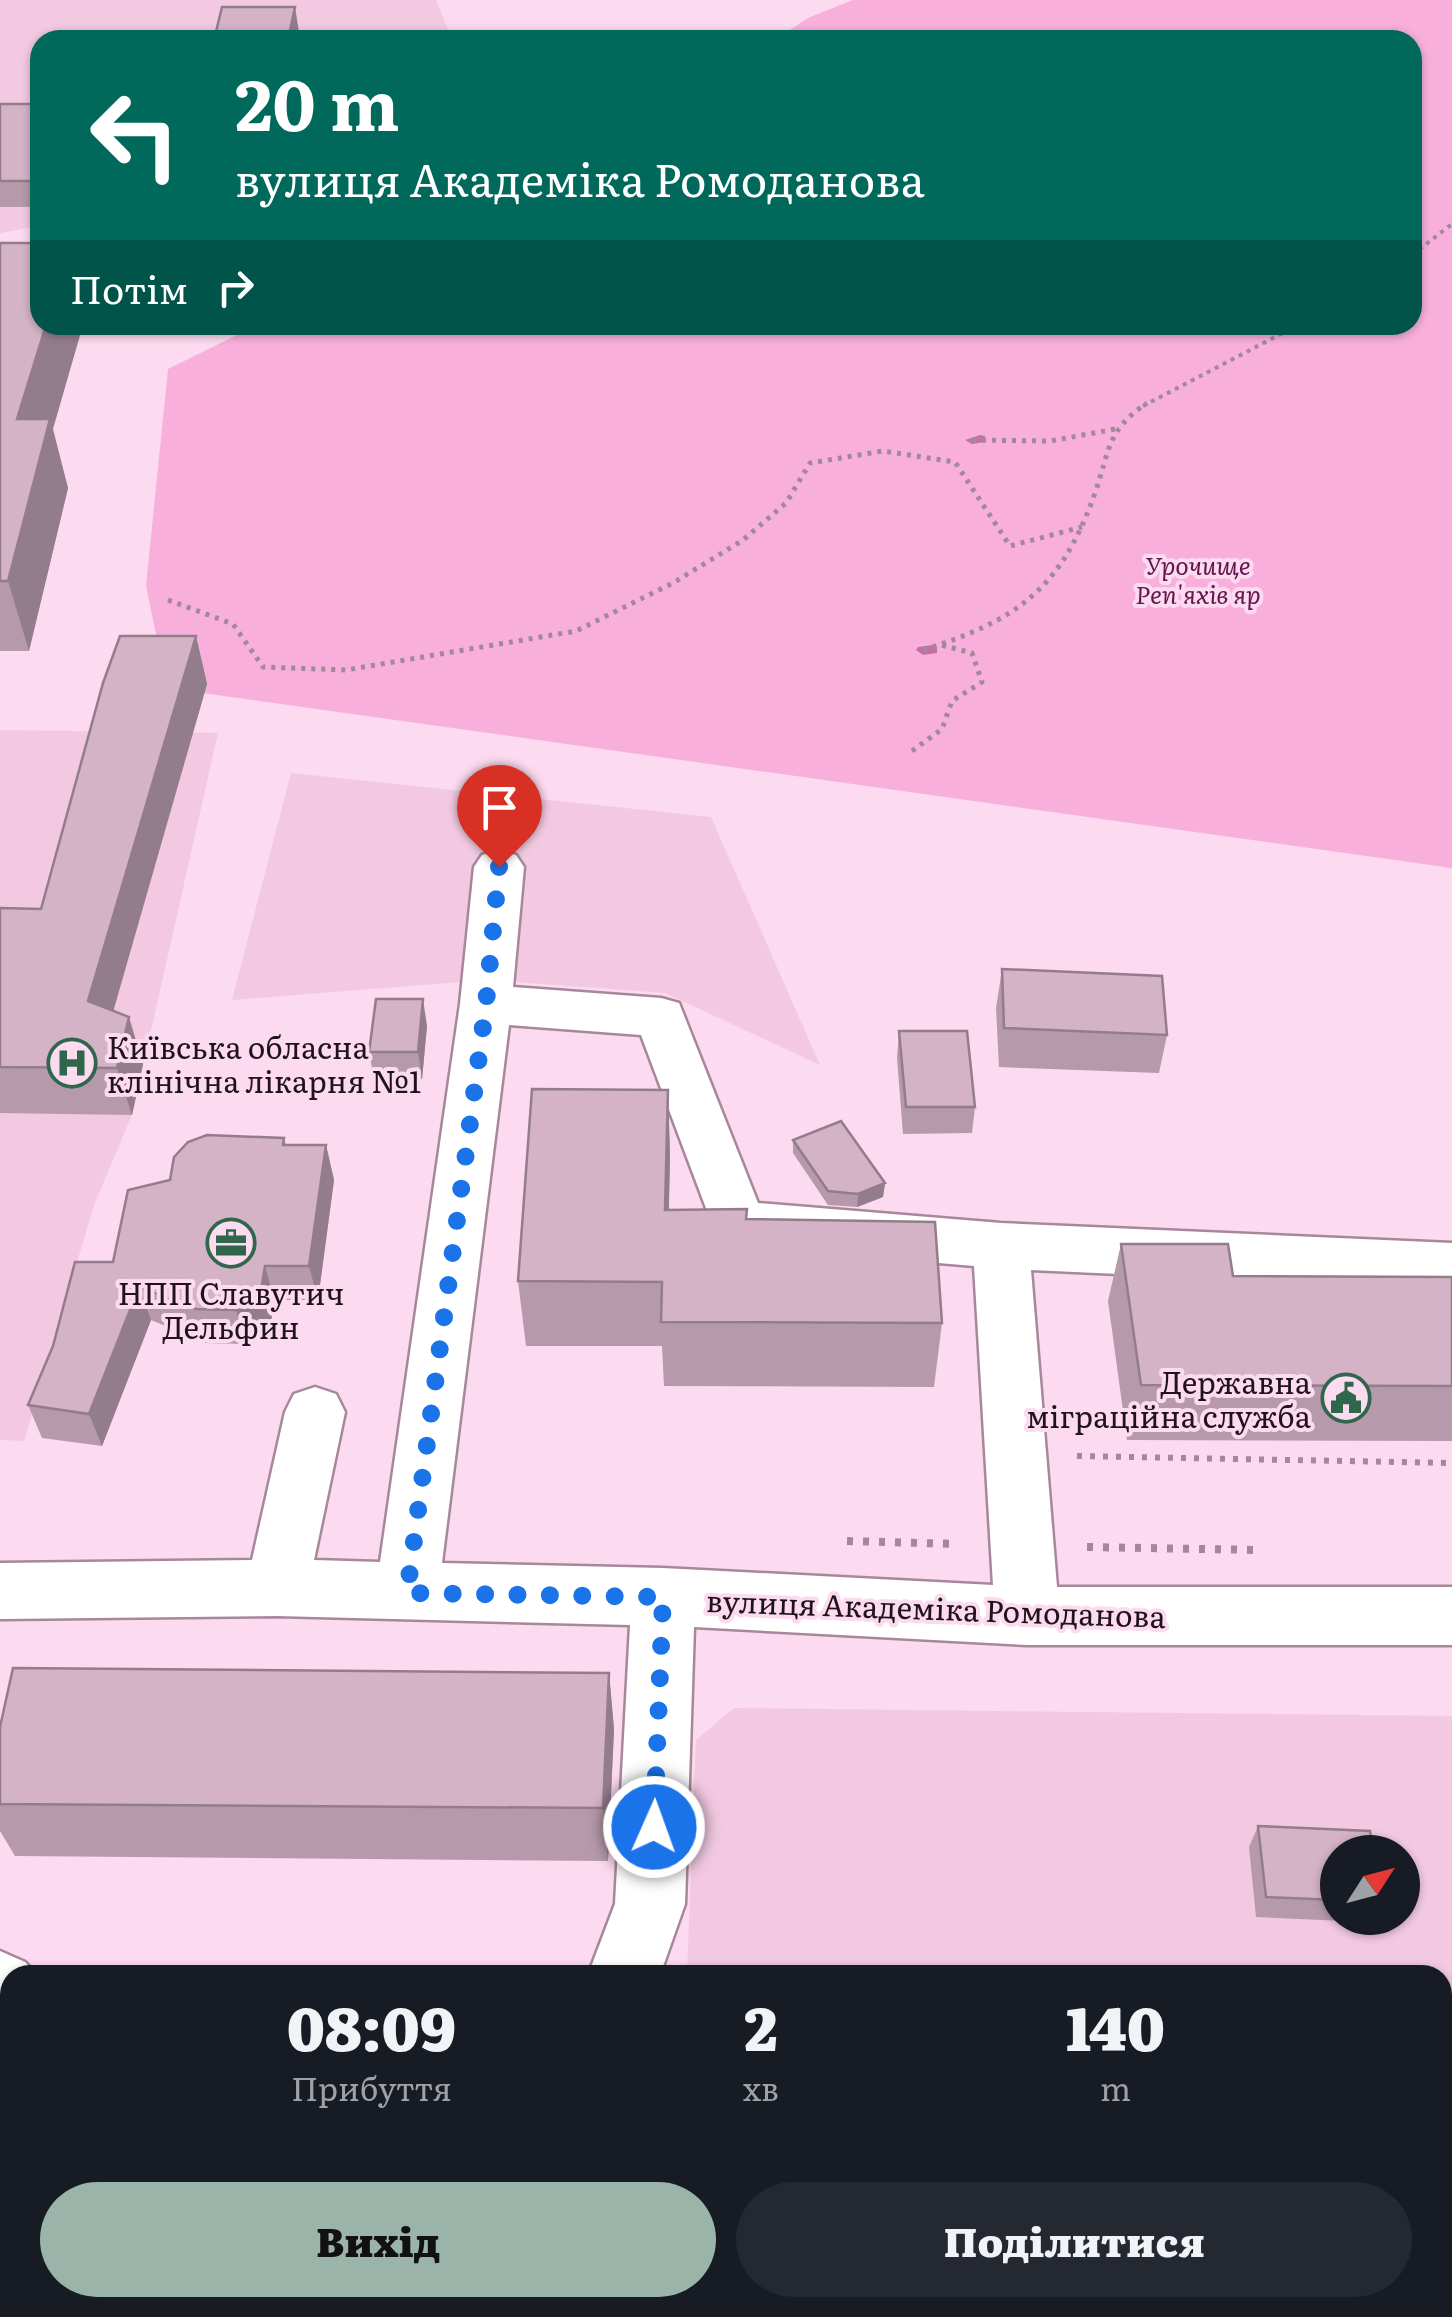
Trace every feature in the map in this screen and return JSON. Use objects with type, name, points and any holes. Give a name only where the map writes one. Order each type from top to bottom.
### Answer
[{"type":"street","points":[[407,1593],[486,1004],[499,867]]},
{"type":"street","points":[[486,1004],[661,1017],[738,1224],[1001,1246],[1452,1266]]},
{"type":"street","points":[[1001,1246],[1027,1616]]},
{"type":"street","points":[[278,1588],[315,1412]]},
{"type":"street","name":"вулиця Академіка Ромоданова","points":[[0,1591],[278,1588],[663,1597],[1027,1616],[1452,1616]]},
{"type":"street","points":[[628,1965],[650,1904],[663,1597]]},
{"type":"path","points":[[1422,247],[1452,224]]},
{"type":"path","points":[[924,650],[1000,623],[1035,600],[1074,551],[1115,429],[1137,408],[1279,335]]},
{"type":"path","points":[[972,440],[1051,441],[1115,429]]},
{"type":"path","points":[[168,600],[233,624],[263,667],[346,670],[576,631],[674,583],[743,540],[786,502],[810,464],[884,450],[954,462],[1010,546],[1082,527]]},
{"type":"path","points":[[912,751],[942,729],[952,701],[982,682],[972,653],[940,645]]},
{"type":"path","points":[[1016,1455],[1452,1462]]},
{"type":"path","points":[[1022,1546],[1276,1550]]},
{"type":"shaded area","points":[[0,0],[436,0],[448,30],[30,30],[30,228],[0,233]]},
{"type":"shaded area","name":"Київська обласна клінічна лікарня №1","points":[[0,730],[218,733],[132,1115],[94,1205],[24,1441],[0,1440]]},
{"type":"shaded area","points":[[291,773],[711,817],[820,1065],[665,993],[486,980],[232,1000]]},
{"type":"shaded area","points":[[734,1708],[1452,1716],[1452,1965],[687,1965],[696,1740]]},
{"type":"green space","name":"Урочище Реп'яхів яр","points":[[853,0],[1452,0],[1452,868],[167,688],[146,586],[168,369],[237,335],[1422,335],[1422,30],[790,30],[808,18]]},
{"type":"building","points":[[222,7],[295,7],[290,30],[216,30]]},
{"type":"building","points":[[0,104],[30,104],[30,181],[0,181]]},
{"type":"building","points":[[0,243],[30,243],[30,335],[43,335],[17,419],[50,419],[8,581],[0,581]]},
{"type":"building","points":[[120,636],[196,636],[88,1001],[129,1017],[117,1068],[0,1067],[0,908],[41,909],[103,683]]},
{"type":"building","points":[[1002,969],[1162,976],[1167,1035],[1004,1028]]},
{"type":"building","points":[[376,999],[423,999],[418,1052],[369,1052]]},
{"type":"building","points":[[899,1031],[967,1031],[975,1107],[906,1107]]},
{"type":"building","points":[[532,1089],[668,1090],[665,1210],[747,1209],[746,1219],[935,1222],[942,1323],[661,1322],[662,1282],[518,1281]]},
{"type":"building","points":[[841,1121],[885,1183],[858,1194],[828,1191],[793,1140]]},
{"type":"building","points":[[207,1135],[284,1138],[283,1145],[326,1145],[309,1266],[265,1266],[259,1304],[236,1310],[196,1309],[139,1287],[89,1414],[28,1405],[53,1346],[75,1262],[113,1262],[128,1190],[170,1180],[174,1157],[188,1142]]},
{"type":"building","points":[[1121,1244],[1228,1244],[1233,1276],[1452,1277],[1452,1386],[1141,1385]]},
{"type":"building","points":[[13,1668],[609,1673],[603,1808],[0,1804],[0,1727]]},
{"type":"building","points":[[1258,1826],[1370,1831],[1371,1835],[1320,1835],[1320,1899],[1266,1897]]},
{"type":"waterway","points":[[972,440],[980,439]]},
{"type":"waterway","points":[[923,650],[932,650]]},
{"type":"place","name":"Київська обласна клінічна лікарня №1","points":[[72,1063]]},
{"type":"place","name":"НПП Славутич Дельфин","points":[[231,1243]]},
{"type":"place","name":"Державна міграційна служба","points":[[1346,1398]]},
{"type":"route","points":[[499,867],[486,1004],[407,1593],[663,1597],[654,1827]]}]
